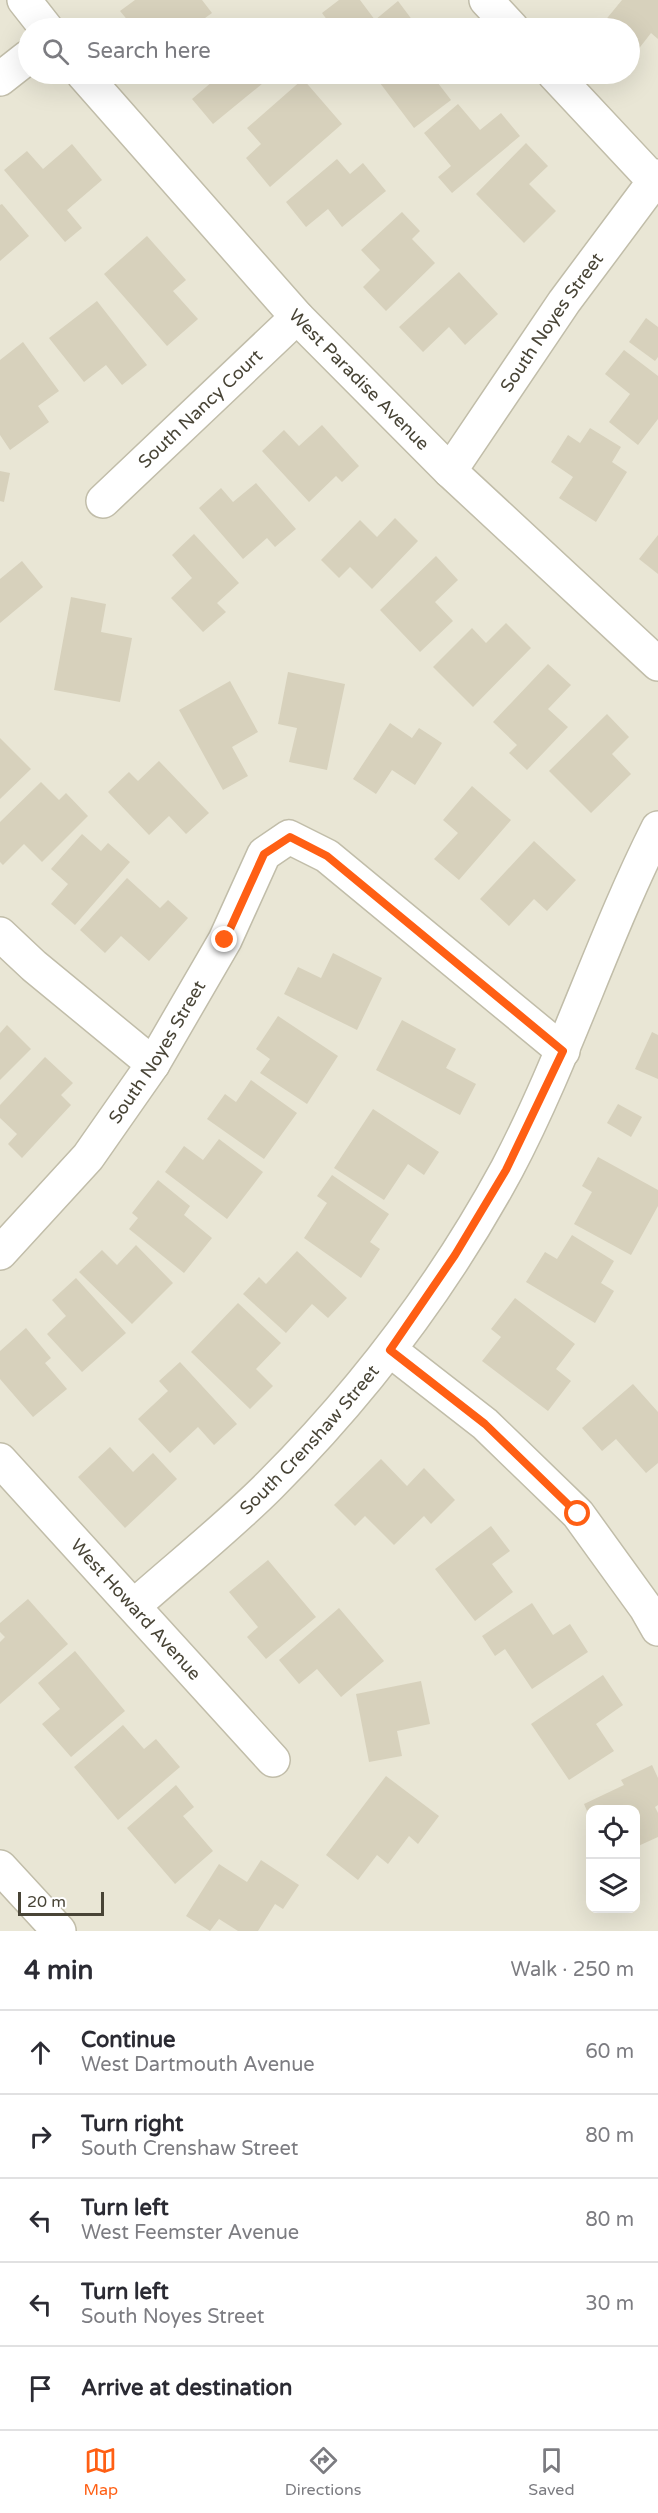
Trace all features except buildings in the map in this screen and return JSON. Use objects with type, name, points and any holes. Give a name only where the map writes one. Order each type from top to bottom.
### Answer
[{"type":"street","points":[[24,0],[38,18]]},
{"type":"street","points":[[486,0],[503,18]]},
{"type":"street","points":[[0,79],[18,65]]},
{"type":"street","name":"West Paradise Avenue","points":[[93,84],[297,317],[450,471],[658,664]]},
{"type":"street","points":[[564,84],[656,179]]},
{"type":"street","name":"South Noyes Street","points":[[450,471],[564,302],[656,179]]},
{"type":"street","name":"South Nancy Court","points":[[103,501],[297,317]]},
{"type":"street","name":"South Crenshaw Street","points":[[134,1606],[269,1487],[329,1424],[390,1350],[455,1255],[506,1170],[563,1051],[638,869],[658,828]]},
{"type":"street","name":"South Noyes Street","points":[[0,1253],[88,1157],[153,1064],[225,940],[264,854],[290,837],[327,856],[563,1051]]},
{"type":"street","points":[[0,934],[34,966],[153,1064]]},
{"type":"street","points":[[390,1350],[485,1424],[578,1514],[646,1608],[658,1629]]},
{"type":"street","name":"West Howard Avenue","points":[[0,1460],[273,1761]]},
{"type":"street","points":[[0,1867],[59,1931]]},
{"type":"shaded area","points":[[0,0],[658,0],[658,1931],[0,1931]]},
{"type":"route","points":[[225,940],[264,854],[290,837],[327,856],[563,1051],[540,1104],[506,1170],[455,1255],[390,1350],[485,1424],[578,1514]]}]
